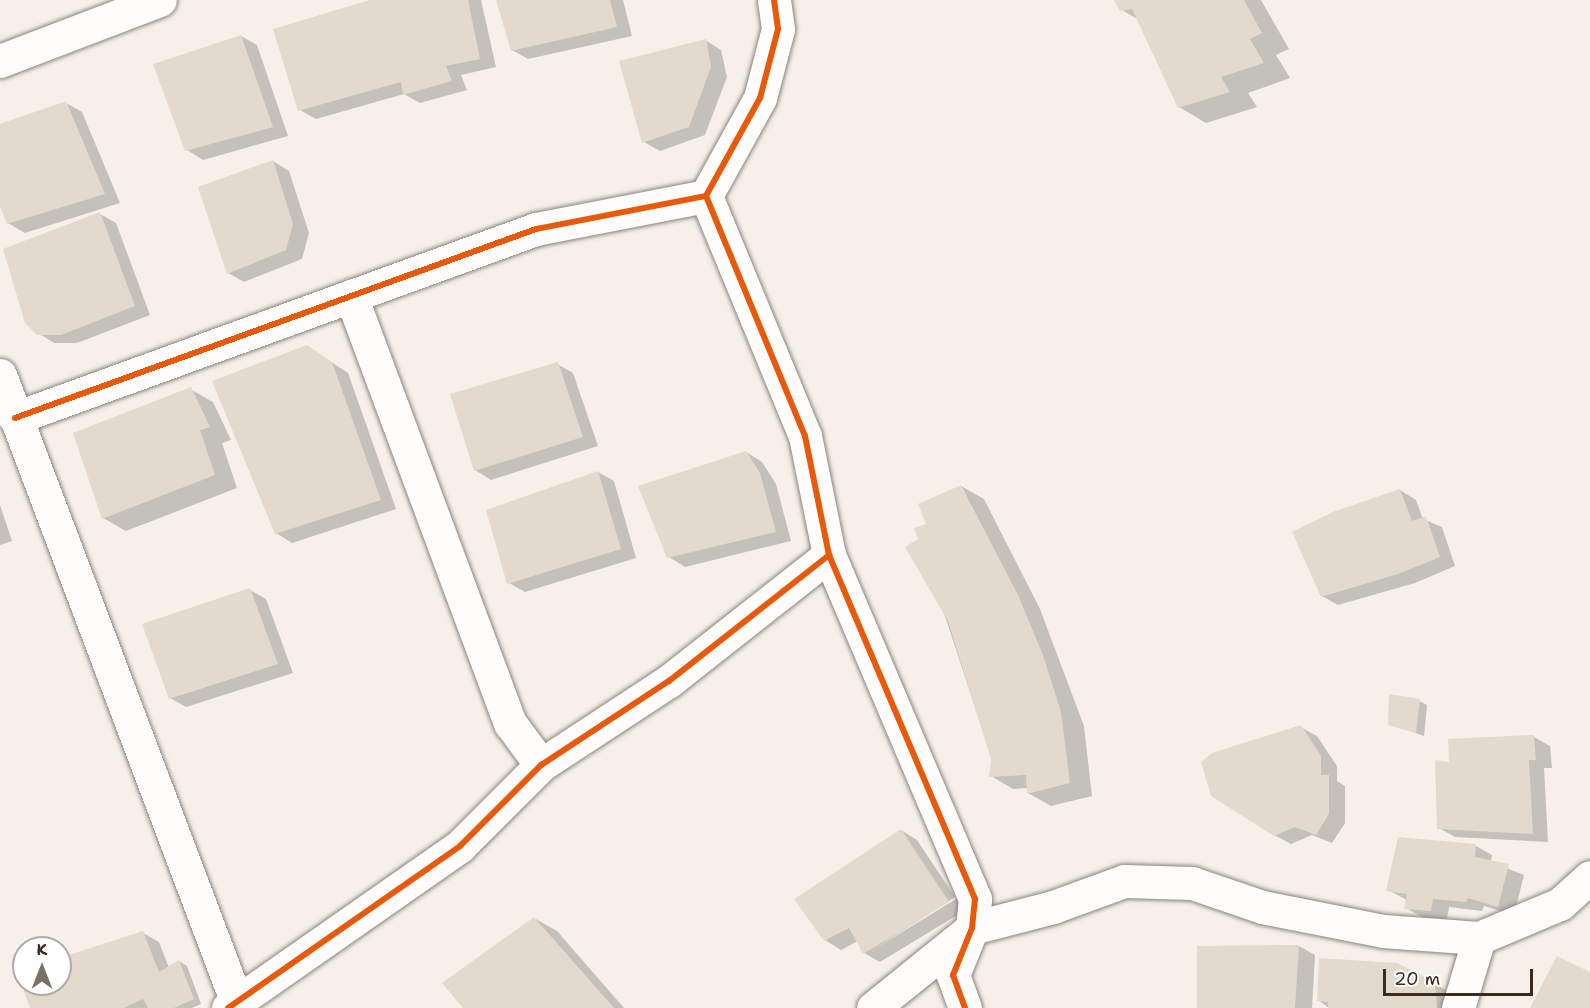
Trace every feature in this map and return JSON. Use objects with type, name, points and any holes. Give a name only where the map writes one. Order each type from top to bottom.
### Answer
[{"type":"street","points":[[0,61],[160,0]]},
{"type":"street","points":[[706,196],[760,98],[778,29],[774,0]]},
{"type":"street","points":[[15,418],[536,229],[706,196]]},
{"type":"street","points":[[706,196],[806,436],[829,555],[975,899],[972,928],[953,975],[965,1008]]},
{"type":"street","points":[[351,296],[510,723],[541,765]]},
{"type":"street","points":[[0,375],[234,1006],[460,846],[541,765],[669,681],[829,555]]},
{"type":"street","points":[[873,1008],[972,928],[1053,907],[1124,881],[1192,883],[1262,907],[1383,931],[1479,938],[1560,904],[1590,877]]},
{"type":"street","points":[[1458,1008],[1479,938]]},
{"type":"building","points":[[370,0],[468,0],[480,59],[446,66],[452,81],[403,95],[401,82],[298,111],[273,29]]},
{"type":"building","points":[[496,0],[610,0],[617,27],[511,51]]},
{"type":"building","points":[[1114,0],[1244,0],[1262,33],[1250,39],[1264,63],[1221,77],[1230,92],[1178,108],[1132,9],[1120,11]]},
{"type":"building","points":[[241,35],[273,127],[185,151],[153,64]]},
{"type":"building","points":[[706,39],[711,67],[689,127],[642,143],[619,61]]},
{"type":"building","points":[[66,101],[105,194],[7,224],[0,206],[0,124]]},
{"type":"building","points":[[273,160],[293,224],[286,250],[227,274],[198,187]]},
{"type":"building","points":[[100,212],[135,306],[61,335],[37,335],[25,323],[3,249]]},
{"type":"building","points":[[307,345],[332,362],[381,500],[275,534],[212,381]]},
{"type":"building","points":[[558,362],[583,437],[474,471],[450,394]]},
{"type":"building","points":[[191,387],[210,427],[200,430],[215,475],[102,519],[73,433]]},
{"type":"building","points":[[746,451],[760,473],[776,532],[667,558],[638,486]]},
{"type":"building","points":[[598,471],[621,549],[507,584],[486,510]]},
{"type":"building","points":[[961,485],[1018,595],[1043,655],[1061,712],[1070,783],[1027,794],[1026,775],[989,777],[991,759],[948,621],[905,547],[918,539],[914,528],[926,524],[918,504]]},
{"type":"building","points":[[1400,489],[1412,521],[1426,516],[1440,557],[1398,574],[1321,597],[1292,532],[1333,512]]},
{"type":"building","points":[[250,588],[278,664],[169,699],[142,624]]},
{"type":"building","points":[[1389,694],[1420,699],[1416,733],[1388,725]]},
{"type":"building","points":[[1301,725],[1321,756],[1321,775],[1329,775],[1329,814],[1316,835],[1295,827],[1274,836],[1211,796],[1201,762],[1212,753]]},
{"type":"building","points":[[1534,735],[1536,760],[1529,760],[1533,834],[1437,829],[1435,760],[1449,762],[1448,739]]},
{"type":"building","points":[[901,829],[949,902],[863,954],[849,928],[824,941],[794,899]]},
{"type":"building","points":[[1398,837],[1476,844],[1475,857],[1509,864],[1498,907],[1468,898],[1466,902],[1433,899],[1431,911],[1404,909],[1407,894],[1386,891]]},
{"type":"building","points":[[534,917],[614,1008],[463,1008],[442,983]]},
{"type":"building","points":[[143,931],[159,972],[179,960],[194,999],[174,1008],[148,1008],[143,999],[124,1008],[30,1008],[26,996],[72,996],[72,954]]},
{"type":"building","points":[[1299,945],[1295,1008],[1197,1008],[1197,946]]},
{"type":"building","points":[[1557,956],[1590,972],[1590,1008],[1530,1008]]},
{"type":"building","points":[[1319,958],[1397,963],[1435,982],[1437,1008],[1328,1008],[1328,1002],[1317,1001]]},
{"type":"cycle path","points":[[774,0],[778,29],[760,98],[706,196],[805,436],[829,555],[975,899],[972,928],[953,975],[965,1008]]},
{"type":"cycle path","points":[[15,418],[536,229],[706,196]]},
{"type":"cycle path","points":[[228,1008],[460,846],[541,765],[669,681],[829,555]]}]
